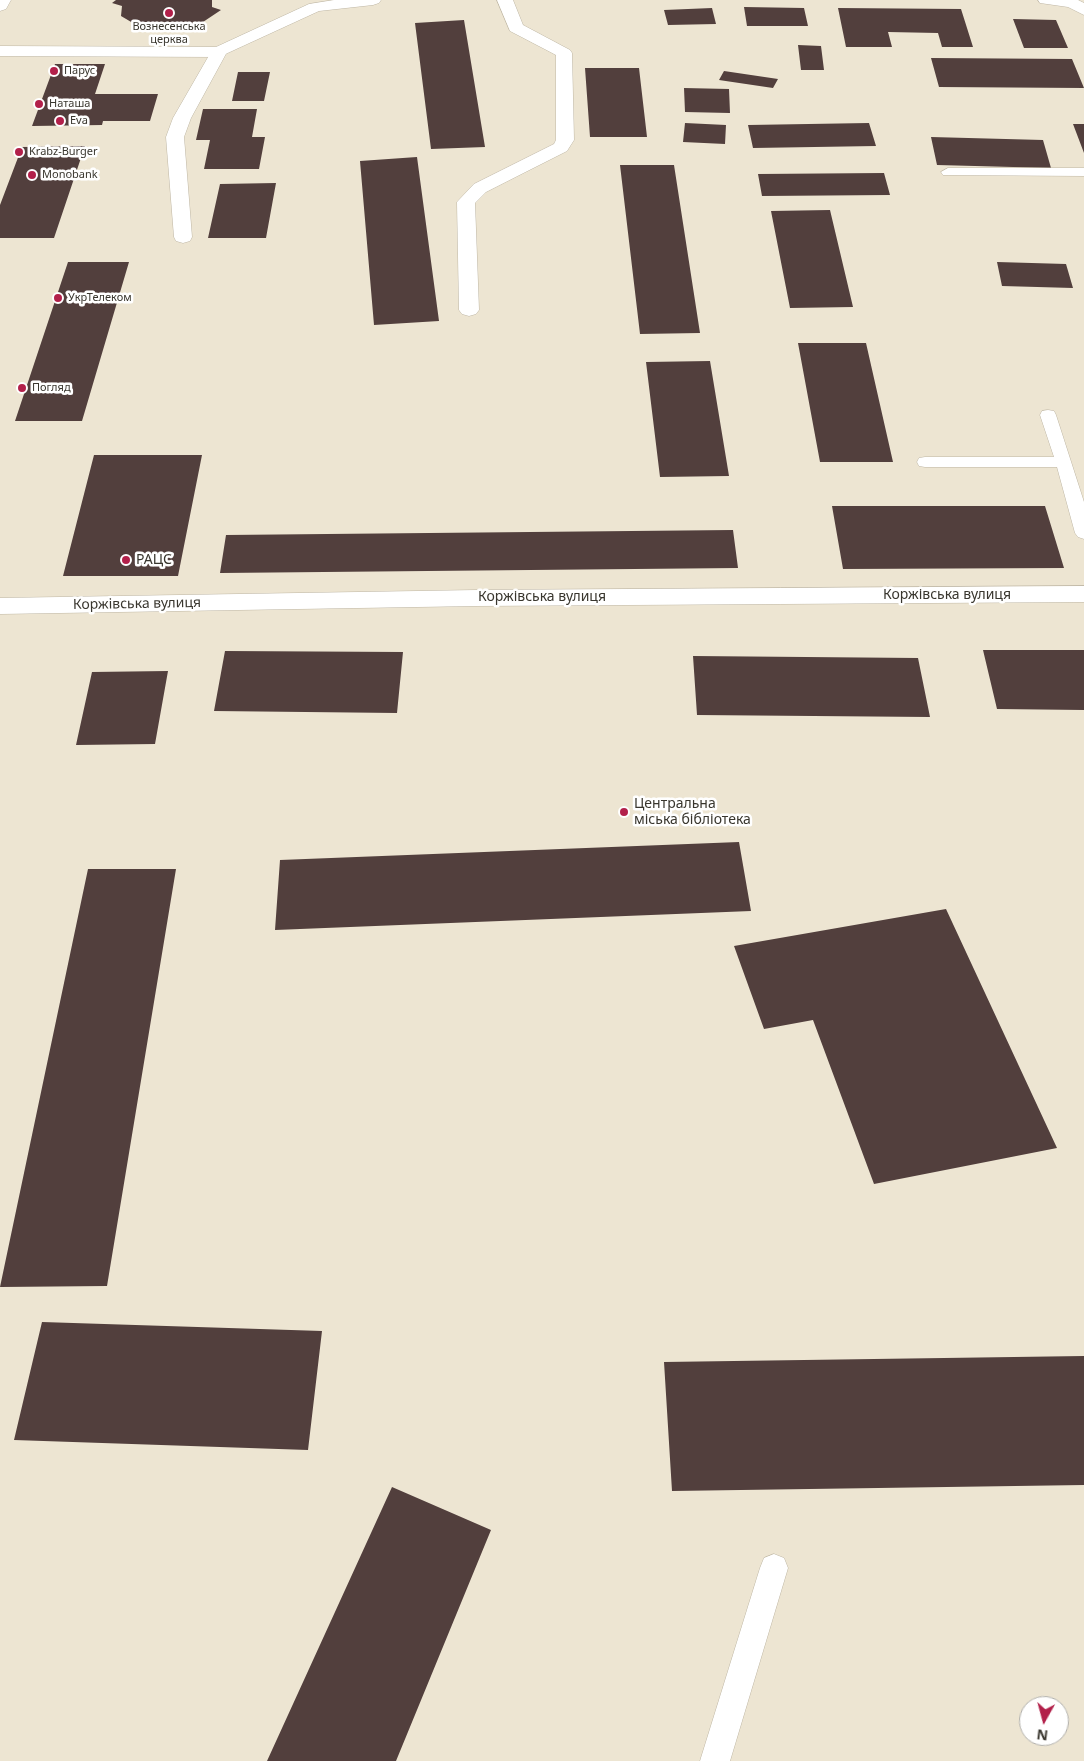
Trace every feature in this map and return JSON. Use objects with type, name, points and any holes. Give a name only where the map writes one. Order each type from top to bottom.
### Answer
[{"type":"street","points":[[0,6],[3,0]]},
{"type":"street","points":[[0,51],[218,52],[313,4],[373,0]]},
{"type":"street","points":[[469,310],[466,202],[480,188],[561,147],[565,140],[564,53],[516,28],[505,0]]},
{"type":"street","points":[[1046,0],[1078,7]]},
{"type":"street","points":[[183,238],[176,136],[182,118],[218,52]]},
{"type":"street","name":"Коржівська вулиця","points":[[0,606],[487,598],[1084,594]]},
{"type":"lane","points":[[948,172],[1084,172]]},
{"type":"lane","points":[[1048,415],[1064,462],[1084,533]]},
{"type":"lane","points":[[925,462],[1064,462]]},
{"type":"lane","points":[[715,1761],[774,1568]]},
{"type":"building","name":"Вознесенська церква","points":[[116,0],[212,0],[212,7],[221,10],[197,26],[187,23],[167,28],[138,26],[121,16],[122,6],[112,3]]},
{"type":"building","points":[[744,7],[804,8],[808,26],[747,26]]},
{"type":"building","points":[[712,8],[716,24],[668,25],[664,10]]},
{"type":"building","points":[[838,8],[961,9],[973,47],[942,47],[938,33],[888,32],[892,47],[846,47]]},
{"type":"building","points":[[1013,19],[1056,20],[1068,48],[1024,48]]},
{"type":"building","points":[[464,20],[485,147],[431,149],[415,23]]},
{"type":"building","points":[[798,45],[821,46],[824,70],[801,70]]},
{"type":"building","points":[[931,58],[1072,59],[1084,88],[939,87]]},
{"type":"building","points":[[55,64],[105,64],[95,94],[158,94],[150,121],[103,121],[102,125],[32,126]]},
{"type":"building","points":[[585,68],[639,68],[647,137],[590,137]]},
{"type":"building","points":[[724,71],[778,79],[773,88],[719,80]]},
{"type":"building","points":[[238,72],[270,72],[264,101],[232,101]]},
{"type":"building","points":[[684,88],[729,89],[730,113],[685,112]]},
{"type":"building","points":[[203,109],[257,109],[252,137],[265,137],[259,169],[204,169],[210,140],[196,140]]},
{"type":"building","points":[[685,123],[726,125],[725,144],[683,142]]},
{"type":"building","points":[[869,123],[876,146],[753,148],[748,125]]},
{"type":"building","points":[[1073,124],[1084,124],[1084,153]]},
{"type":"building","points":[[931,137],[1043,140],[1051,168],[937,165]]},
{"type":"building","points":[[85,146],[54,238],[0,238],[0,205],[22,147]]},
{"type":"building","points":[[417,157],[439,321],[374,325],[360,161]]},
{"type":"building","points":[[620,165],[674,165],[700,333],[640,334]]},
{"type":"building","points":[[884,173],[890,195],[762,196],[758,174]]},
{"type":"building","points":[[276,183],[266,238],[208,238],[220,184]]},
{"type":"building","points":[[830,210],[853,307],[790,308],[771,211]]},
{"type":"building","points":[[68,262],[129,262],[82,421],[15,421]]},
{"type":"building","points":[[997,262],[1066,264],[1073,288],[1002,286]]},
{"type":"building","points":[[798,343],[866,343],[893,462],[820,462]]},
{"type":"building","points":[[710,361],[729,476],[660,477],[646,362]]},
{"type":"building","points":[[94,455],[202,455],[178,576],[63,576]]},
{"type":"building","points":[[832,506],[1045,506],[1064,568],[843,569]]},
{"type":"building","points":[[733,530],[738,568],[220,573],[226,535]]},
{"type":"building","points":[[983,650],[1084,650],[1084,710],[997,709]]},
{"type":"building","points":[[225,651],[403,652],[397,713],[214,711]]},
{"type":"building","points":[[693,656],[918,658],[930,717],[697,715]]},
{"type":"building","points":[[168,671],[155,744],[76,745],[92,672]]},
{"type":"building","points":[[739,842],[751,911],[275,930],[280,860]]},
{"type":"building","points":[[88,869],[176,869],[107,1286],[0,1287]]},
{"type":"building","points":[[946,909],[1057,1148],[874,1184],[813,1020],[764,1029],[734,946]]},
{"type":"building","points":[[42,1322],[322,1331],[308,1450],[14,1440]]},
{"type":"building","points":[[1084,1356],[1084,1485],[672,1491],[664,1362]]},
{"type":"building","points":[[392,1487],[491,1530],[396,1761],[267,1761]]},
{"type":"place","name":"Вознесенська церква","points":[[169,13]]},
{"type":"place","name":"Парус","points":[[54,71]]},
{"type":"place","name":"Наташа","points":[[39,104]]},
{"type":"place","name":"Eva","points":[[60,121]]},
{"type":"place","name":"Krabz-Burger","points":[[19,152]]},
{"type":"place","name":"Monobank","points":[[32,175]]},
{"type":"place","name":"УкрТелеком","points":[[58,298]]},
{"type":"place","name":"Погляд","points":[[22,388]]},
{"type":"place","name":"РАЦС","points":[[126,560]]},
{"type":"place","name":"Центральна міська бібліотека","points":[[624,812]]}]
